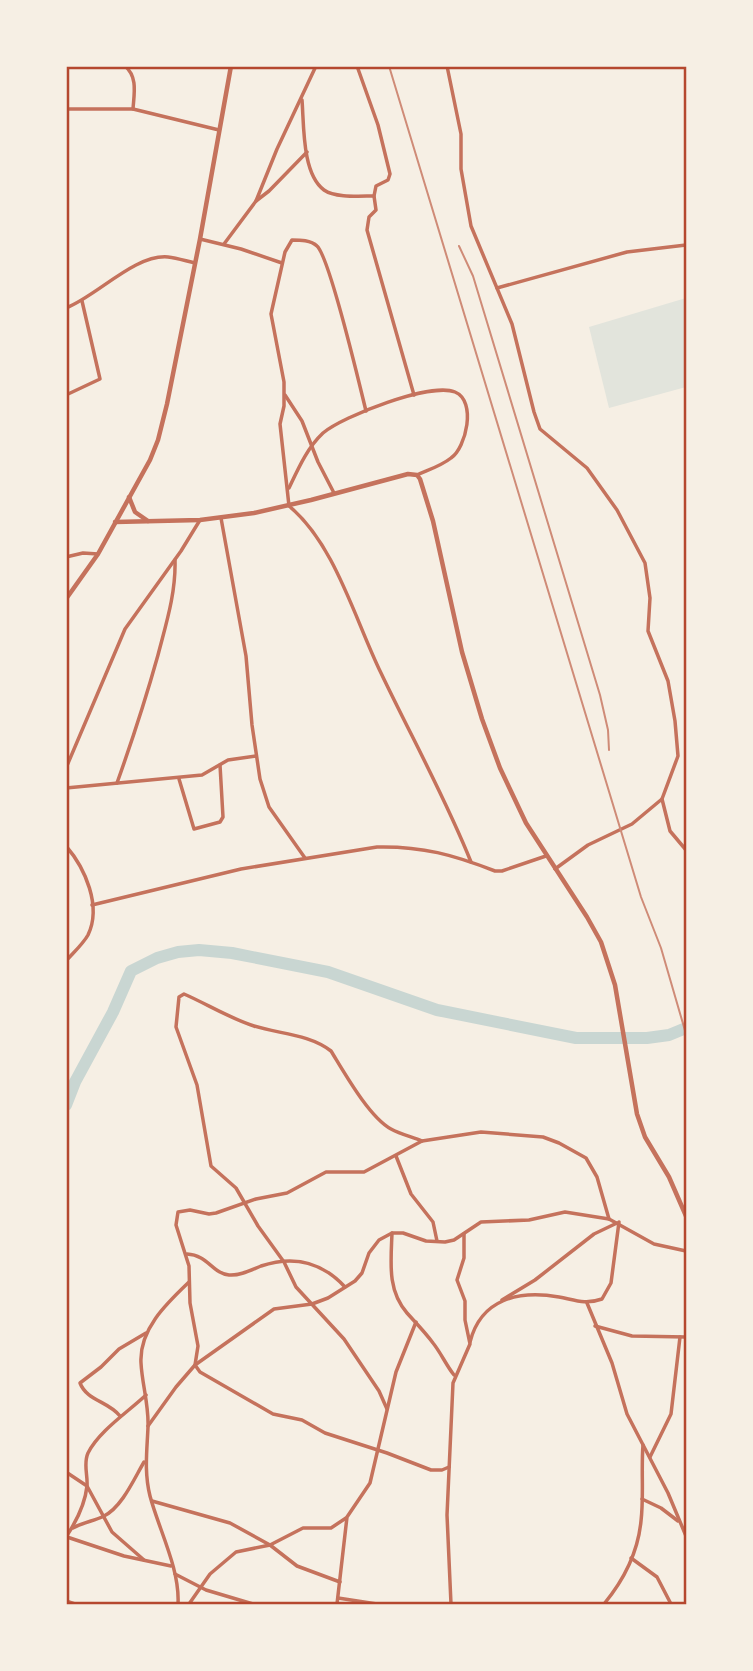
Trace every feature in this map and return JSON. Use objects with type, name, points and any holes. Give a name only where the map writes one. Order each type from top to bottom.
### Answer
[{"type":"street","points":[[125,66],[132,72],[133,109]]},
{"type":"street","points":[[66,599],[98,554],[150,460],[158,440],[200,239],[231,66]]},
{"type":"street","points":[[256,201],[316,66]]},
{"type":"street","points":[[447,66],[461,134],[461,169],[471,226],[512,324],[525,384],[540,429],[587,468],[617,510],[645,563],[650,598],[648,631],[668,681],[675,721],[678,756],[662,799],[632,824],[589,845],[555,869]]},
{"type":"street","points":[[357,67],[378,125],[390,174],[388,180],[376,186],[373,197],[376,206],[369,217],[367,230],[414,395]]},
{"type":"street","points":[[302,99],[308,161],[315,180],[325,191],[373,197]]},
{"type":"street","points":[[66,109],[133,109],[219,130]]},
{"type":"street","points":[[223,244],[256,201],[307,152]]},
{"type":"street","points":[[200,239],[282,263]]},
{"type":"street","points":[[366,411],[345,328],[321,252],[311,242],[292,240],[288,243],[282,263],[271,314],[284,382],[281,424],[289,506],[303,517],[337,575],[367,644],[456,824],[471,862]]},
{"type":"street","points":[[498,288],[627,252],[687,245]]},
{"type":"street","points":[[66,308],[155,258],[167,257],[195,263]]},
{"type":"street","points":[[66,394],[100,379],[82,301]]},
{"type":"street","points":[[115,522],[221,518],[289,506],[393,477],[417,475],[452,458],[457,452],[467,425],[468,411],[465,400],[457,393],[440,390],[414,395],[366,411],[324,433],[313,446],[288,491]]},
{"type":"street","points":[[284,393],[302,421],[334,493]]},
{"type":"street","points":[[417,475],[428,499],[462,652],[482,719],[520,812],[601,942],[615,985],[632,1097],[641,1129],[669,1177],[687,1216]]},
{"type":"street","points":[[129,497],[135,512],[149,522]]},
{"type":"street","points":[[221,518],[246,656],[260,779],[270,807],[305,858]]},
{"type":"street","points":[[66,768],[132,615],[175,560],[200,520]]},
{"type":"street","points":[[66,557],[83,553],[98,554]]},
{"type":"street","points":[[117,783],[133,739],[168,618],[175,560]]},
{"type":"street","points":[[66,788],[179,779],[202,775],[228,760],[256,757]]},
{"type":"street","points":[[179,779],[194,829],[220,822],[223,817],[220,765]]},
{"type":"street","points":[[662,799],[670,831],[687,850]]},
{"type":"street","points":[[66,846],[83,873],[92,905],[87,936],[66,961]]},
{"type":"street","points":[[92,905],[241,869],[396,847],[449,854],[495,871],[547,856]]},
{"type":"street","points":[[387,1409],[379,1391],[344,1339],[296,1287],[285,1262],[258,1226],[236,1188],[211,1166],[197,1085],[176,1027],[178,996],[184,994],[221,1013],[255,1026],[315,1041],[327,1047],[360,1097],[382,1122],[390,1129],[422,1141]]},
{"type":"street","points":[[195,1365],[198,1346],[189,1266],[176,1225],[178,1212],[190,1210],[209,1214],[295,1189],[323,1173],[363,1172],[422,1141],[481,1132],[543,1137],[586,1158],[593,1166],[609,1219]]},
{"type":"street","points":[[396,1156],[411,1194],[433,1223],[437,1242]]},
{"type":"street","points":[[148,1426],[195,1365],[274,1309],[313,1304],[355,1281],[379,1240],[392,1233],[403,1233],[426,1241],[454,1240],[481,1222],[529,1220],[565,1212],[619,1222],[654,1244],[687,1251]]},
{"type":"street","points":[[451,1605],[447,1515],[455,1376],[474,1329],[482,1314],[535,1280],[588,1238],[619,1222]]},
{"type":"street","points":[[500,1301],[516,1297],[557,1296],[587,1303],[602,1299],[611,1283],[619,1222]]},
{"type":"street","points":[[392,1233],[391,1278],[402,1305],[455,1376]]},
{"type":"street","points":[[464,1234],[464,1258],[457,1280],[465,1301],[465,1320],[470,1344]]},
{"type":"street","points":[[186,1254],[202,1256],[224,1274],[232,1276],[264,1265],[295,1260],[318,1265],[335,1276],[345,1287]]},
{"type":"street","points":[[178,1605],[174,1574],[152,1501],[145,1460],[148,1426],[141,1359],[148,1332],[166,1305],[189,1282]]},
{"type":"street","points":[[587,1303],[612,1363],[628,1414],[687,1536]]},
{"type":"street","points":[[189,1605],[216,1568],[236,1552],[270,1545],[300,1528],[331,1528],[347,1517],[370,1483],[396,1372],[416,1322]]},
{"type":"street","points":[[595,1325],[632,1336],[687,1337]]},
{"type":"street","points":[[120,1416],[112,1407],[89,1396],[80,1382],[101,1367],[119,1349],[148,1332]]},
{"type":"street","points":[[650,1457],[671,1414],[680,1337]]},
{"type":"street","points":[[195,1365],[205,1375],[273,1414],[302,1420],[324,1433],[431,1470],[449,1467]]},
{"type":"street","points":[[146,1395],[120,1416],[89,1452],[86,1466],[87,1486],[81,1511],[67,1537],[94,1547],[171,1566]]},
{"type":"street","points":[[604,1605],[622,1581],[641,1523],[643,1444]]},
{"type":"street","points":[[71,1530],[85,1521],[105,1516],[124,1496],[145,1460]]},
{"type":"street","points":[[66,1472],[87,1486],[112,1532],[144,1560]]},
{"type":"street","points":[[642,1499],[661,1508],[680,1522]]},
{"type":"street","points":[[152,1501],[230,1523],[270,1545],[297,1566],[340,1582]]},
{"type":"street","points":[[337,1605],[347,1517]]},
{"type":"street","points":[[631,1558],[657,1577],[671,1605]]},
{"type":"street","points":[[174,1574],[200,1587],[253,1605]]},
{"type":"street","points":[[338,1598],[377,1605]]},
{"type":"street","points":[[66,1601],[75,1605]]},
{"type":"shaded area","points":[[686,298],[686,387],[609,408],[589,327]]},
{"type":"waterway","points":[[66,1105],[131,971],[157,958],[178,952],[199,950],[232,953],[328,972],[437,1010],[576,1038],[647,1038],[669,1035],[686,1028]]},
{"type":"railway","points":[[389,66],[641,897],[661,948],[686,1034]]},
{"type":"railway","points":[[459,246],[473,276],[600,695],[608,730],[609,750]]}]
